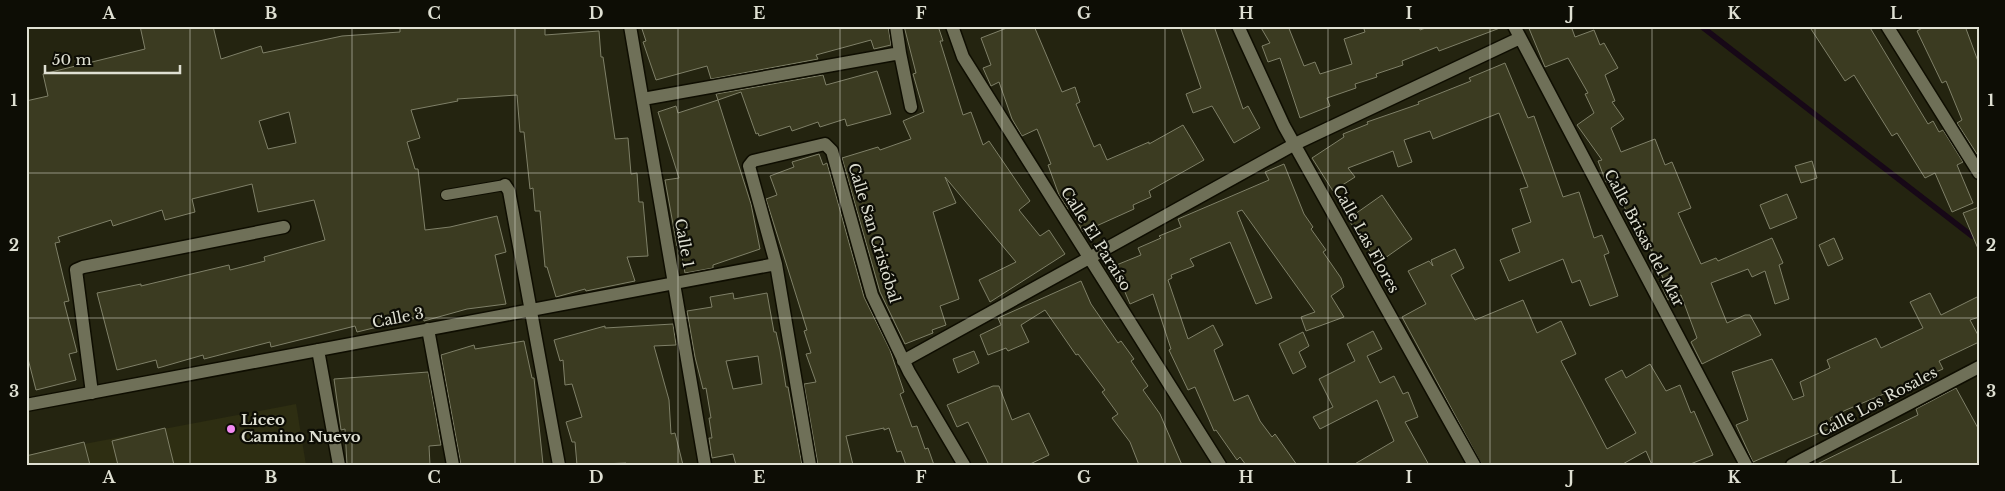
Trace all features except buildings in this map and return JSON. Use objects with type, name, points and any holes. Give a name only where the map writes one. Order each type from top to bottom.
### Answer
[{"type":"street","name":"Calle 1","points":[[630,26],[705,465]]},
{"type":"street","points":[[896,26],[911,107]]},
{"type":"street","name":"Calle El Paraíso","points":[[952,26],[963,57],[1220,465]]},
{"type":"street","name":"Calle Las Flores","points":[[1238,26],[1284,126],[1474,465]]},
{"type":"street","name":"Calle Brisas del Mar","points":[[1514,26],[1746,465]]},
{"type":"street","points":[[1887,26],[1979,173]]},
{"type":"street","points":[[903,360],[1089,259],[1294,144],[1520,38]]},
{"type":"street","points":[[642,99],[900,53]]},
{"type":"street","name":"Calle San Cristóbal","points":[[776,264],[750,162],[825,144],[832,151],[872,296],[903,360],[964,465]]},
{"type":"street","points":[[505,185],[509,191],[532,310],[559,465]]},
{"type":"street","points":[[92,393],[76,270],[83,267],[284,227]]},
{"type":"street","points":[[776,264],[810,465]]},
{"type":"street","name":"Calle 3","points":[[26,405],[776,264]]},
{"type":"street","points":[[428,329],[453,465]]},
{"type":"street","points":[[318,350],[339,465]]},
{"type":"street","name":"Calle Los Rosales","points":[[1792,465],[1979,367]]},
{"type":"lane","points":[[446,195],[505,185]]},
{"type":"shaded area","name":"Liceo Camino Nuevo","points":[[296,404],[306,465],[26,465],[26,455]]},
{"type":"waterway","points":[[1701,26],[1972,236],[1979,237]]},
{"type":"place","name":"Liceo Camino Nuevo","points":[[231,429]]}]
